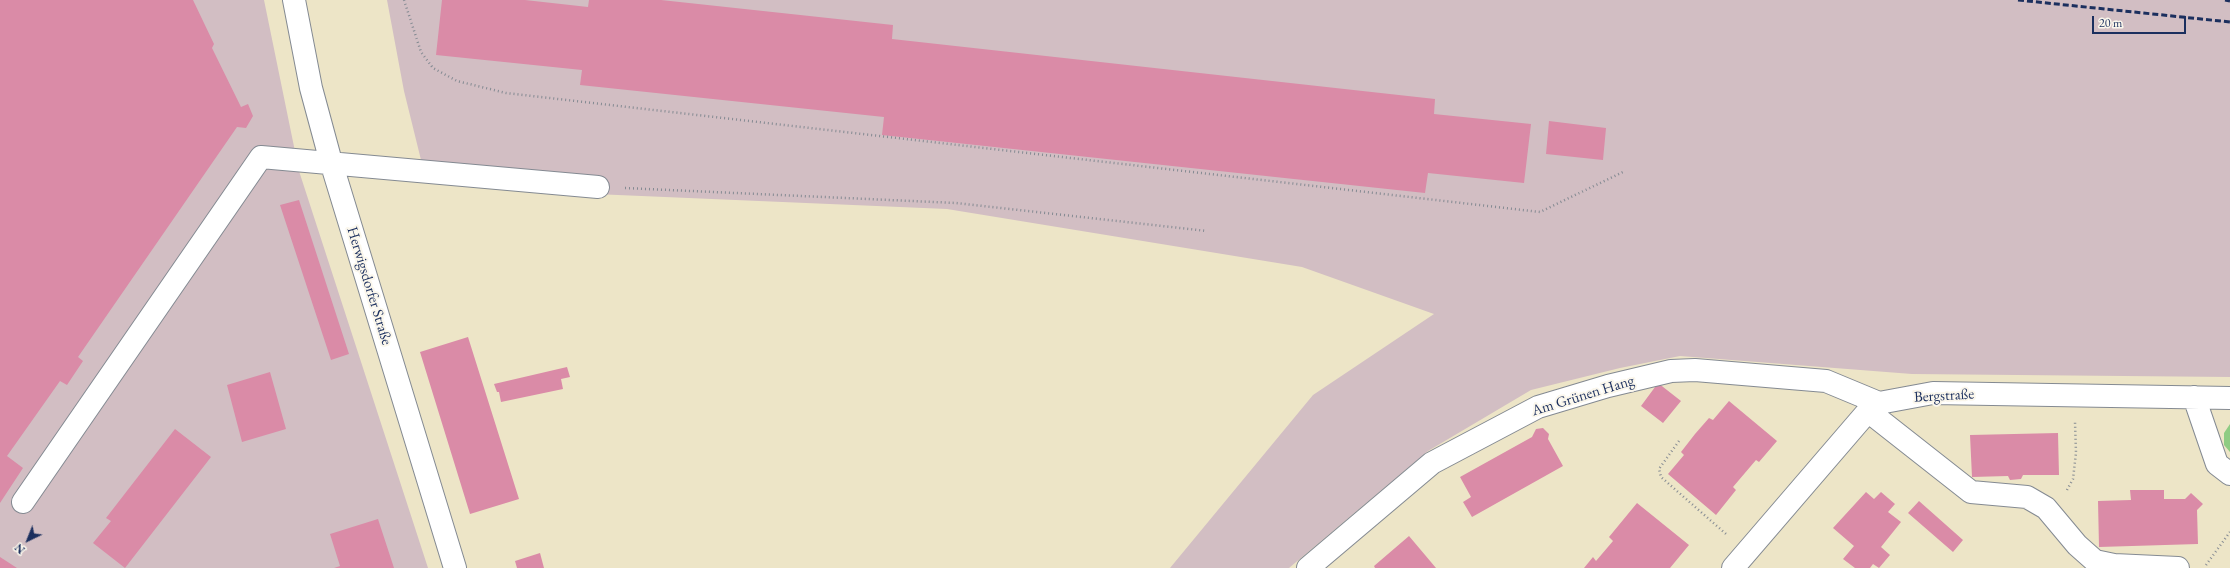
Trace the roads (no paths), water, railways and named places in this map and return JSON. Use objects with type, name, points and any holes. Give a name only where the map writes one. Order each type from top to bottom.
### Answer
[{"type":"street","name":"Herwigsdorfer Straße","points":[[294,0],[311,88],[331,162],[456,568]]},
{"type":"street","points":[[23,502],[261,157],[331,162],[598,187]]},
{"type":"street","name":"Am Grünen Hang","points":[[1308,568],[1432,463],[1538,407],[1608,386],[1671,371],[1695,370],[1826,381],[1874,407],[1971,492],[2027,497],[2046,508],[2077,545],[2095,561],[2114,564],[2178,568]]},
{"type":"street","name":"Bergstraße","points":[[1874,407],[1933,393],[2230,398]]},
{"type":"street","points":[[2194,397],[2217,464],[2230,474]]},
{"type":"street","points":[[1739,560],[1874,407]]},
{"type":"railway","points":[[2018,0],[2230,22]]},
{"type":"railway","points":[[2225,0],[2230,1]]}]
